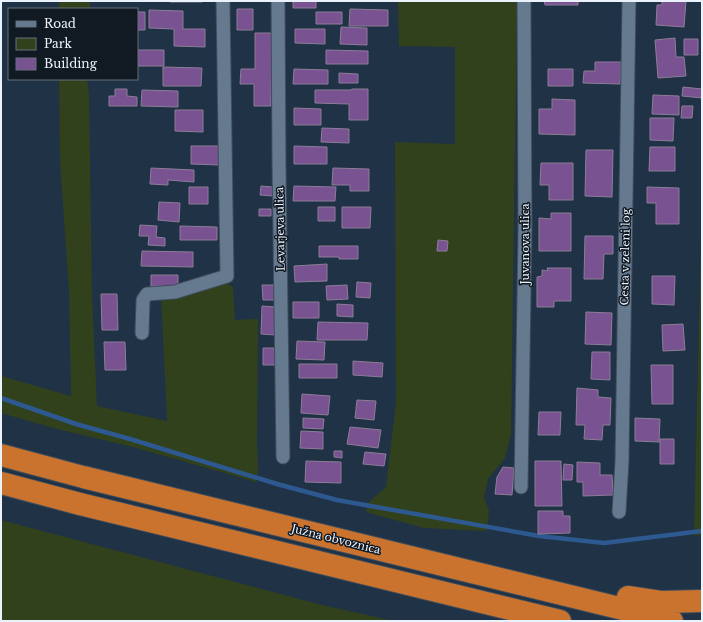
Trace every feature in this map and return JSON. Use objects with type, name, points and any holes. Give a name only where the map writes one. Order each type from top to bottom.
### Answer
[{"type":"highway","name":"Južna obvoznica","points":[[1,455],[83,477],[672,621]]},
{"type":"highway","points":[[1,483],[534,617],[560,621]]},
{"type":"highway","points":[[534,587],[584,587],[648,601],[702,601]]},
{"type":"street","points":[[142,333],[143,300],[148,294],[175,292],[227,276],[223,1]]},
{"type":"street","name":"Levarjeva ulica","points":[[278,1],[283,457]]},
{"type":"street","name":"Juvanova ulica","points":[[521,487],[525,230],[524,1]]},
{"type":"street","name":"Cesta v zeleni log","points":[[619,512],[622,461],[629,1]]},
{"type":"green space","points":[[59,1],[90,1],[90,8],[59,8]]},
{"type":"green space","points":[[398,1],[517,1],[511,435],[505,458],[488,479],[484,498],[489,510],[487,531],[424,528],[366,512],[369,502],[386,487],[396,403],[395,142],[455,144],[455,47],[399,46]]},
{"type":"green space","points":[[59,80],[87,80],[89,94],[92,294],[97,406],[167,421],[161,296],[194,294],[214,287],[219,283],[228,284],[233,287],[235,320],[258,319],[258,472],[256,482],[133,447],[57,429],[1,413],[1,376],[71,396],[69,290],[60,163]]},
{"type":"green space","points":[[701,234],[702,535],[694,536]]},
{"type":"green space","points":[[1,520],[322,605],[394,621],[1,621]]},
{"type":"building","points":[[202,1],[202,2],[170,2]]},
{"type":"building","points":[[293,1],[316,1],[316,8],[293,8]]},
{"type":"building","points":[[544,1],[578,1],[578,5],[545,5]]},
{"type":"building","points":[[662,1],[686,1],[684,27],[656,25],[657,5],[662,5]]},
{"type":"building","points":[[237,9],[253,9],[253,30],[237,30]]},
{"type":"building","points":[[350,9],[388,10],[388,26],[349,26]]},
{"type":"building","points":[[149,10],[183,11],[183,29],[205,29],[205,47],[174,46],[174,29],[149,28]]},
{"type":"building","points":[[138,12],[145,12],[145,30],[138,30]]},
{"type":"building","points":[[316,12],[342,12],[342,24],[316,24]]},
{"type":"building","points":[[341,27],[367,28],[367,45],[340,44]]},
{"type":"building","points":[[295,29],[325,29],[325,44],[295,43]]},
{"type":"building","points":[[255,33],[272,33],[271,106],[254,106],[254,84],[240,84],[241,69],[255,69]]},
{"type":"building","points":[[675,38],[676,57],[684,57],[686,76],[658,78],[655,40]]},
{"type":"building","points":[[684,39],[698,39],[698,55],[684,55]]},
{"type":"building","points":[[138,50],[164,50],[164,66],[138,66]]},
{"type":"building","points":[[326,50],[368,51],[368,64],[326,64]]},
{"type":"building","points":[[595,62],[621,62],[620,84],[583,83],[584,71],[595,71]]},
{"type":"building","points":[[163,67],[202,68],[201,86],[163,86]]},
{"type":"building","points":[[294,69],[328,70],[328,84],[293,84]]},
{"type":"building","points":[[548,69],[573,69],[573,86],[548,86]]},
{"type":"building","points":[[339,73],[358,74],[358,83],[339,83]]},
{"type":"building","points":[[683,87],[702,89],[702,98],[682,96]]},
{"type":"building","points":[[115,89],[127,89],[127,96],[137,97],[137,106],[109,106],[109,96],[115,96]]},
{"type":"building","points":[[368,89],[368,120],[349,120],[349,104],[315,103],[315,90]]},
{"type":"building","points":[[142,90],[178,91],[178,107],[141,106]]},
{"type":"building","points":[[653,95],[679,96],[679,115],[652,114]]},
{"type":"building","points":[[552,99],[575,100],[575,135],[539,134],[539,109],[552,109]]},
{"type":"building","points":[[682,106],[693,106],[692,118],[681,118]]},
{"type":"building","points":[[294,108],[321,109],[321,125],[294,125]]},
{"type":"building","points":[[175,110],[203,110],[203,132],[175,131]]},
{"type":"building","points":[[650,118],[674,118],[673,141],[650,140]]},
{"type":"building","points":[[322,128],[349,129],[349,143],[321,142]]},
{"type":"building","points":[[191,146],[219,146],[219,165],[191,164]]},
{"type":"building","points":[[294,146],[327,147],[327,164],[294,164]]},
{"type":"building","points":[[650,147],[675,147],[675,171],[649,171]]},
{"type":"building","points":[[586,150],[613,150],[612,197],[585,196]]},
{"type":"building","points":[[541,163],[573,163],[573,200],[549,200],[549,185],[540,185]]},
{"type":"building","points":[[151,168],[194,170],[194,182],[168,180],[168,185],[150,184]]},
{"type":"building","points":[[333,168],[369,169],[369,191],[350,191],[350,185],[332,185]]},
{"type":"building","points":[[261,186],[273,187],[273,196],[260,195]]},
{"type":"building","points":[[294,186],[336,187],[335,201],[293,201]]},
{"type":"building","points":[[189,187],[208,187],[208,204],[189,204]]},
{"type":"building","points":[[647,187],[679,188],[679,224],[656,224],[656,203],[647,203]]},
{"type":"building","points":[[159,202],[180,203],[179,222],[158,220]]},
{"type":"building","points":[[318,207],[335,207],[335,221],[318,221]]},
{"type":"building","points":[[342,207],[371,207],[370,228],[342,228]]},
{"type":"building","points":[[259,209],[271,209],[271,216],[259,216]]},
{"type":"building","points":[[551,213],[571,213],[571,251],[539,251],[539,218],[551,219]]},
{"type":"building","points":[[140,225],[157,226],[156,237],[165,238],[165,246],[148,245],[149,236],[139,236]]},
{"type":"building","points":[[180,226],[217,227],[217,240],[180,240]]},
{"type":"building","points":[[585,236],[613,236],[613,254],[604,254],[603,279],[584,279]]},
{"type":"building","points":[[438,240],[448,241],[447,251],[437,251]]},
{"type":"building","points":[[319,246],[358,246],[358,259],[319,257]]},
{"type":"building","points":[[142,251],[193,252],[193,267],[141,266]]},
{"type":"building","points":[[327,264],[327,281],[295,282],[294,266]]},
{"type":"building","points":[[547,268],[571,268],[571,301],[554,301],[554,307],[537,307],[537,277],[542,276],[542,270],[548,271]]},
{"type":"building","points":[[151,275],[178,275],[178,287],[151,286]]},
{"type":"building","points":[[652,276],[675,276],[674,305],[652,304]]},
{"type":"building","points":[[357,282],[371,283],[370,298],[356,297]]},
{"type":"building","points":[[262,285],[276,285],[276,300],[263,300]]},
{"type":"building","points":[[347,285],[348,299],[327,300],[326,286]]},
{"type":"building","points":[[101,294],[117,294],[118,330],[102,330]]},
{"type":"building","points":[[293,302],[319,302],[319,318],[293,318]]},
{"type":"building","points":[[337,304],[353,305],[353,317],[337,316]]},
{"type":"building","points":[[262,306],[276,307],[275,335],[261,334]]},
{"type":"building","points":[[586,312],[612,313],[611,345],[585,344]]},
{"type":"building","points":[[318,322],[368,323],[367,340],[317,340]]},
{"type":"building","points":[[683,324],[685,350],[663,351],[662,325]]},
{"type":"building","points":[[297,341],[325,342],[324,360],[296,359]]},
{"type":"building","points":[[104,342],[125,342],[126,370],[105,370]]},
{"type":"building","points":[[263,348],[275,348],[275,365],[263,365]]},
{"type":"building","points":[[592,352],[610,352],[610,380],[591,379]]},
{"type":"building","points":[[353,361],[383,363],[382,377],[353,375]]},
{"type":"building","points":[[299,364],[337,364],[337,378],[299,378]]},
{"type":"building","points":[[651,365],[673,365],[673,404],[652,404]]},
{"type":"building","points":[[577,388],[598,390],[598,397],[611,398],[610,425],[603,425],[602,440],[584,439],[585,425],[576,425]]},
{"type":"building","points":[[302,394],[330,396],[328,415],[301,413]]},
{"type":"building","points":[[357,400],[376,401],[374,420],[355,418]]},
{"type":"building","points":[[539,412],[561,412],[560,435],[538,435]]},
{"type":"building","points":[[303,418],[324,419],[323,429],[303,428]]},
{"type":"building","points":[[635,418],[660,419],[659,442],[635,441]]},
{"type":"building","points":[[350,427],[381,430],[378,448],[347,444]]},
{"type":"building","points":[[301,431],[323,432],[323,449],[300,448]]},
{"type":"building","points":[[660,439],[674,439],[674,464],[660,464]]},
{"type":"building","points":[[334,451],[342,451],[342,458],[334,457]]},
{"type":"building","points":[[365,452],[386,454],[384,466],[363,464]]},
{"type":"building","points":[[306,461],[341,462],[341,483],[305,482]]},
{"type":"building","points":[[535,461],[561,461],[562,506],[535,506]]},
{"type":"building","points":[[577,462],[600,463],[600,475],[612,475],[613,495],[583,496],[583,482],[577,482]]},
{"type":"building","points":[[564,464],[573,465],[572,480],[563,480]]},
{"type":"building","points":[[503,467],[514,468],[512,495],[495,494],[497,477]]},
{"type":"building","points":[[538,511],[563,511],[563,516],[570,516],[570,533],[538,534]]},
{"type":"waterway","points":[[1,398],[76,424],[277,484],[337,500],[539,536],[604,543],[702,531]]}]
